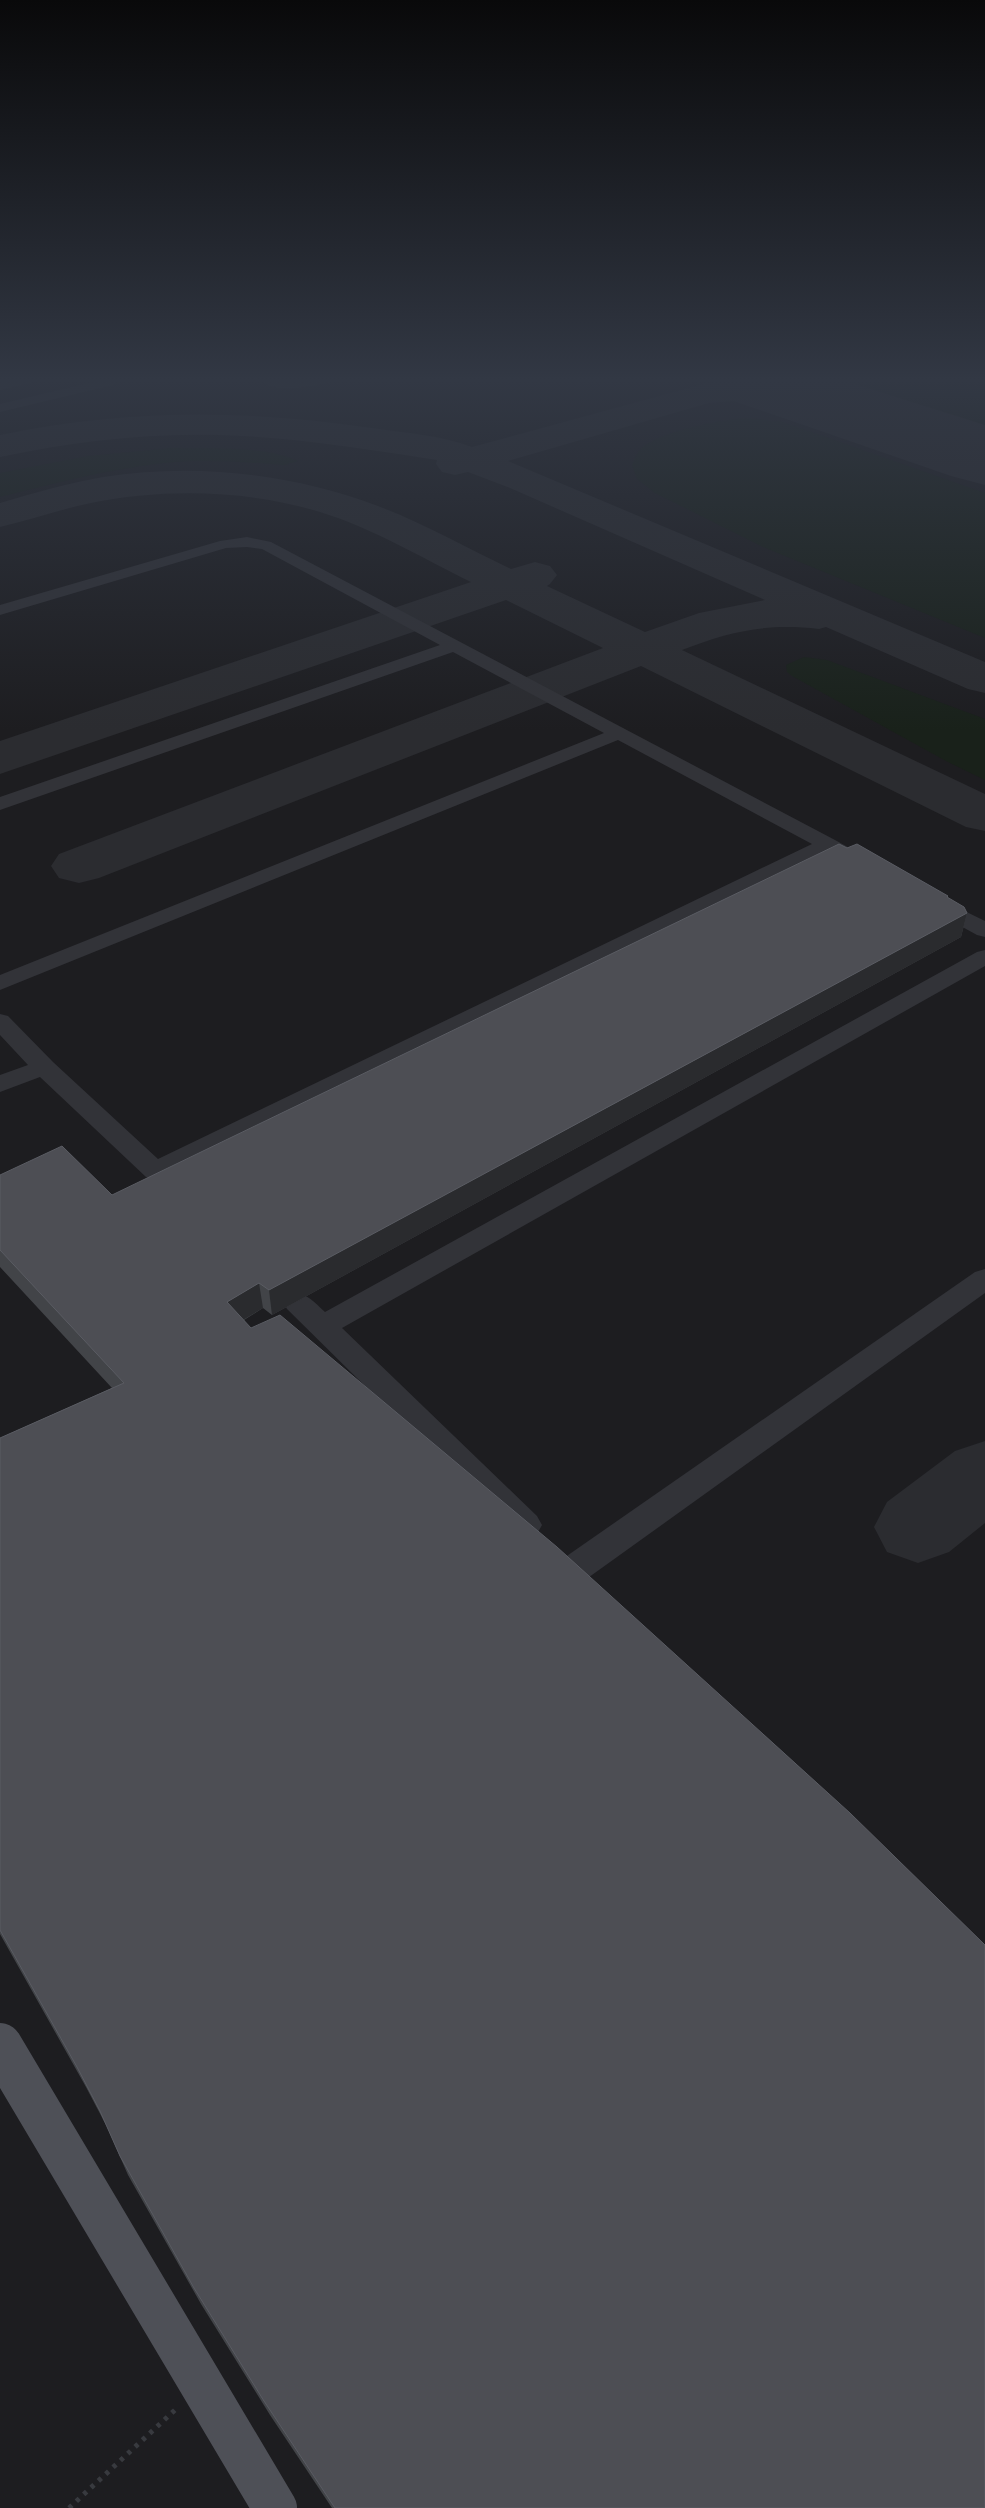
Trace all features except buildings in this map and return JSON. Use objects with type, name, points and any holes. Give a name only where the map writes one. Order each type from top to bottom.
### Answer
[{"type":"main road","points":[[0,2045],[275,2508]]},
{"type":"street","points":[[0,610],[225,544],[247,542],[274,548],[880,873]]},
{"type":"street","points":[[0,804],[455,645]]},
{"type":"street","points":[[0,983],[620,733]]},
{"type":"street","points":[[155,1171],[828,844]]},
{"type":"street","points":[[915,892],[985,930]]},
{"type":"street","points":[[322,1326],[985,957]]},
{"type":"street","points":[[4,1031],[177,1191]]},
{"type":"street","points":[[0,1084],[44,1067]]},
{"type":"street","points":[[572,1570],[985,1279]]},
{"type":"street","points":[[297,1302],[594,1590]]},
{"type":"street","points":[[0,2068],[268,2508]]},
{"type":"path","points":[[69,2508],[202,2385]]},
{"type":"shaded area","points":[[0,496],[985,496],[985,2508],[0,2508]]},
{"type":"shaded area","points":[[661,496],[985,496],[985,638],[763,547]]},
{"type":"shaded area","points":[[804,657],[827,660],[985,719],[985,780],[946,761],[787,672],[786,665]]},
{"type":"taxiway","points":[[0,515],[68,496]]},
{"type":"taxiway","points":[[307,496],[366,515],[509,584]]},
{"type":"taxiway","points":[[561,496],[985,679]]},
{"type":"taxiway","points":[[509,584],[535,575]]},
{"type":"taxiway","points":[[0,758],[509,584]]},
{"type":"taxiway","points":[[509,584],[643,649]]},
{"type":"taxiway","points":[[643,649],[700,627],[744,616],[773,613],[819,615]]},
{"type":"taxiway","points":[[79,866],[643,649]]},
{"type":"taxiway","points":[[643,649],[985,815]]},
{"type":"taxiway","points":[[918,1527],[985,1475]]}]
